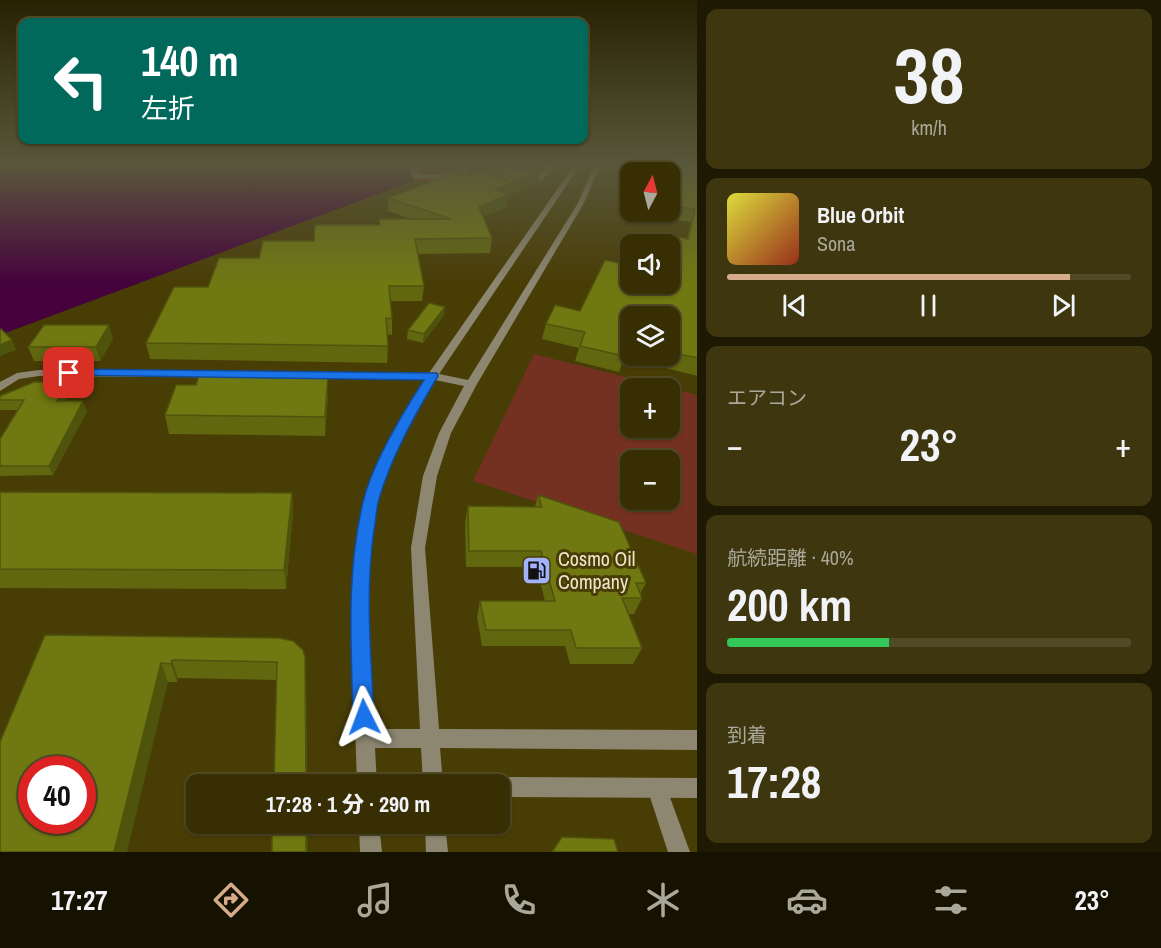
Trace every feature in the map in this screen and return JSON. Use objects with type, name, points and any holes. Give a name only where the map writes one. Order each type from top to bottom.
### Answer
[{"type":"street","points":[[367,774],[360,633],[361,560],[371,500],[391,449],[409,413],[551,204]]},
{"type":"street","points":[[432,774],[418,548],[425,497],[436,454],[471,384],[581,204]]},
{"type":"street","points":[[0,388],[8,380],[22,375],[45,373],[432,376],[471,384]]},
{"type":"street","points":[[365,738],[697,740]]},
{"type":"street","points":[[510,787],[697,788]]},
{"type":"street","points":[[657,788],[679,852]]},
{"type":"street","points":[[370,834],[371,852]]},
{"type":"street","points":[[435,834],[436,852]]},
{"type":"shaded area","points":[[0,204],[352,204],[0,335]]},
{"type":"shaded area","points":[[534,354],[629,378],[620,378],[620,438],[680,438],[680,391],[697,395],[697,554],[473,481]]},
{"type":"building","points":[[405,204],[486,204],[479,207],[492,238],[415,239],[424,286],[389,286],[392,319],[386,318],[388,346],[146,343],[174,287],[208,287],[219,258],[259,258],[263,241],[314,241],[315,225],[380,225],[379,219],[451,219]]},
{"type":"building","points":[[680,204],[697,204],[697,358],[680,354],[680,306],[620,306],[620,355],[580,346],[585,332],[546,324],[555,305],[580,311],[605,260],[620,263],[620,294],[680,294],[680,237],[688,239],[695,209],[680,207]]},
{"type":"building","points":[[429,303],[445,307],[424,334],[408,330]]},
{"type":"building","points":[[44,325],[109,325],[96,347],[28,347]]},
{"type":"building","points":[[0,330],[12,340],[0,345]]},
{"type":"building","points":[[199,375],[328,376],[325,417],[165,415],[176,385],[196,385]]},
{"type":"building","points":[[34,382],[67,382],[57,401],[83,401],[49,466],[0,466],[0,439],[24,400],[0,400],[0,396]]},
{"type":"building","points":[[0,492],[292,493],[284,570],[0,569]]},
{"type":"building","points":[[538,495],[619,522],[646,583],[636,583],[642,598],[622,598],[642,648],[576,648],[571,630],[486,630],[480,601],[555,601],[541,551],[469,551],[468,506],[542,507]]},
{"type":"building","points":[[45,635],[279,638],[293,641],[303,650],[305,657],[306,774],[274,774],[277,662],[172,660],[171,664],[161,663],[114,852],[0,852],[0,742]]},
{"type":"building","points":[[272,834],[306,834],[306,852],[272,852]]},
{"type":"building","points":[[562,837],[614,839],[618,852],[552,852]]},
{"type":"place","name":"Cosmo Oil Company","points":[[537,570]]},
{"type":"route","points":[[69,373],[432,376],[409,413],[391,449],[371,500],[361,560],[360,633],[364,717]]}]
